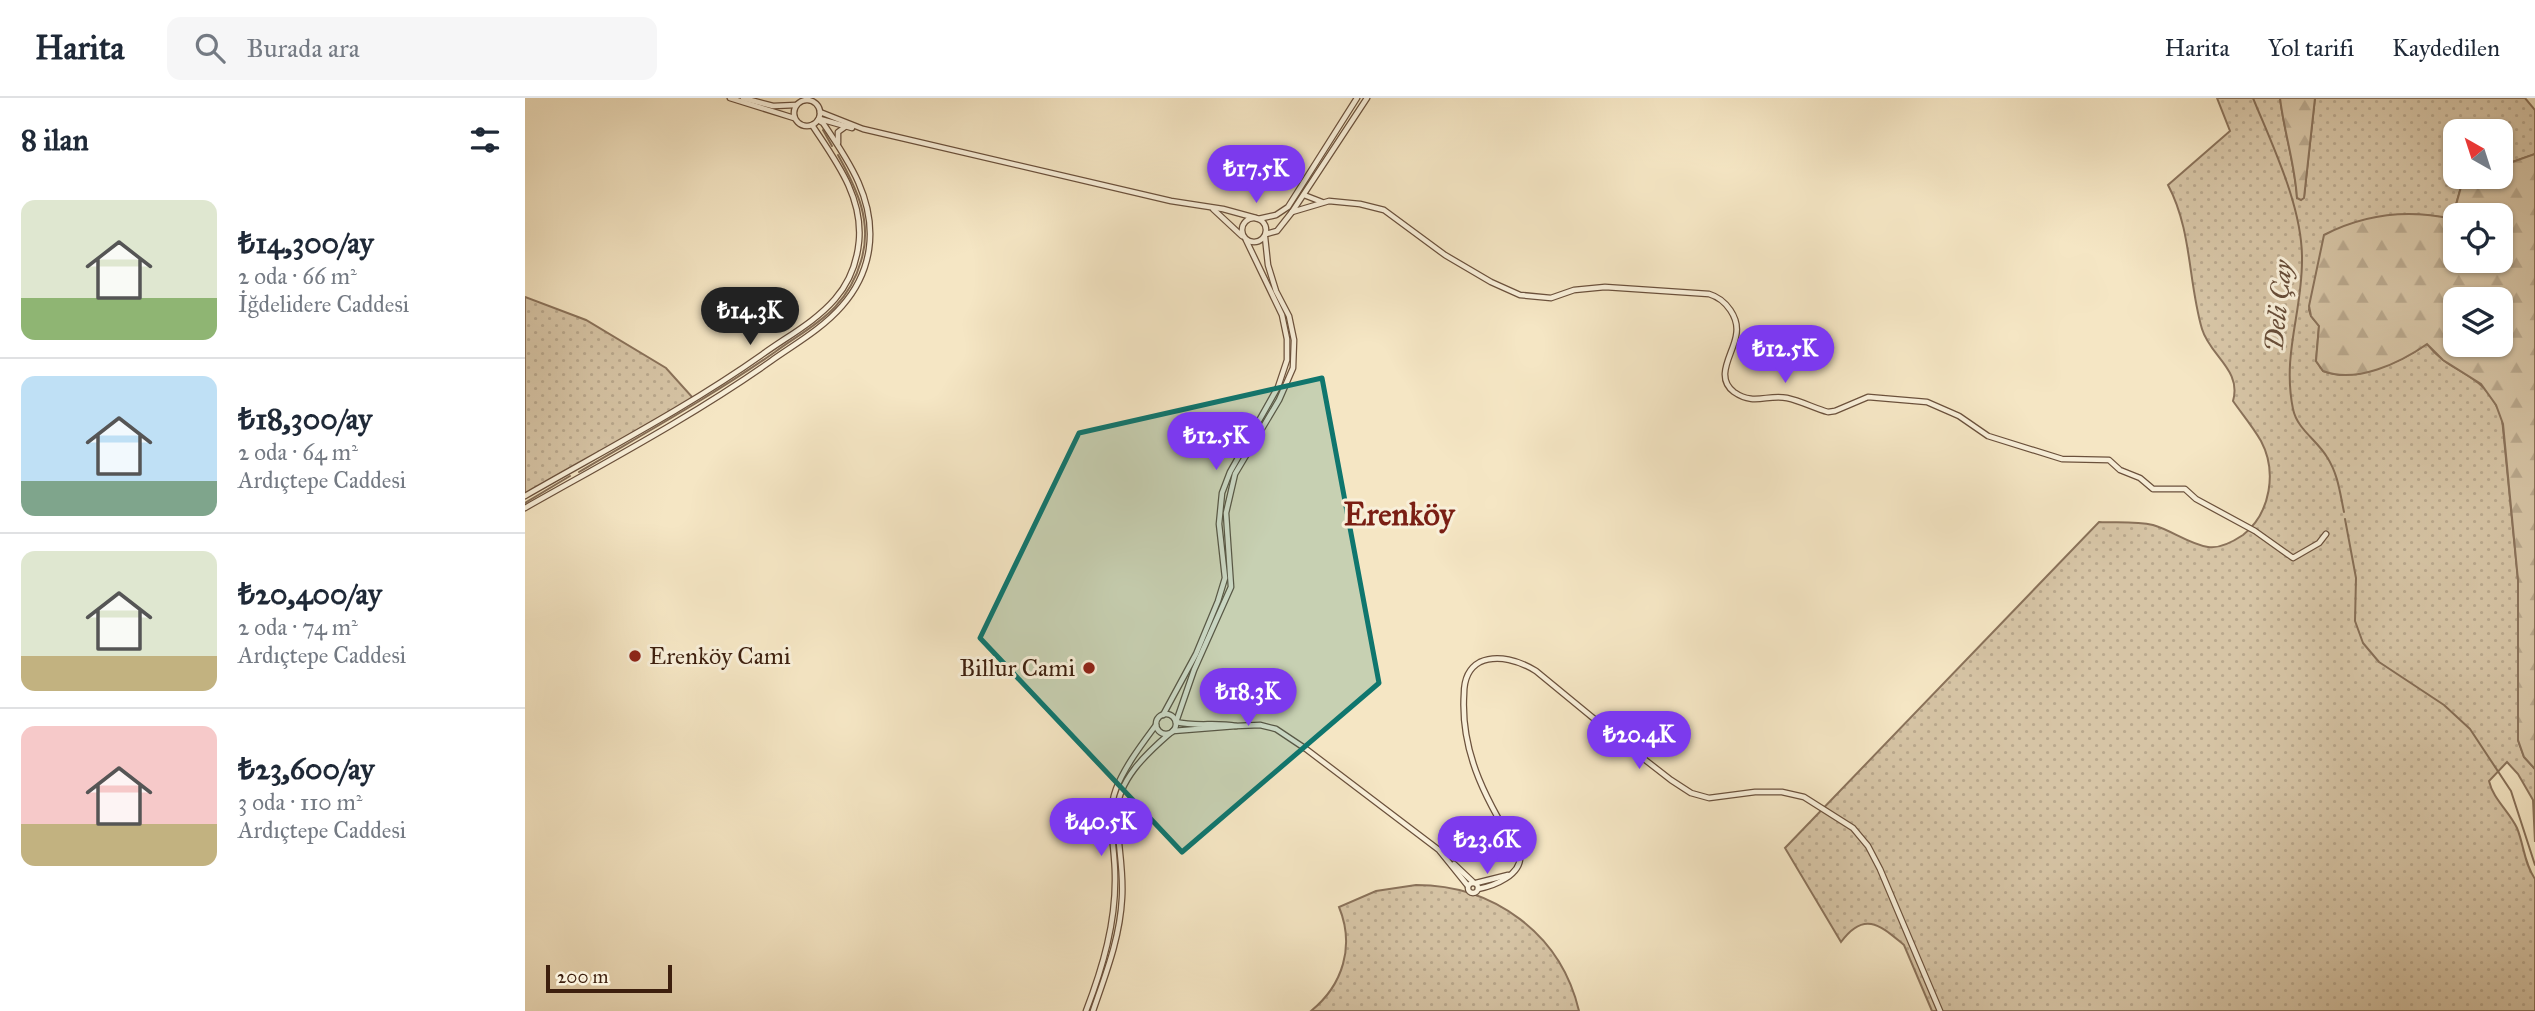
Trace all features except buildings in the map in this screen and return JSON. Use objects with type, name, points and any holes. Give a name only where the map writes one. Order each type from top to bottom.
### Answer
[{"type":"street","points":[[525,508],[715,399],[815,331],[841,308],[862,276],[870,233],[866,201],[843,153],[819,117],[815,103],[807,99],[783,106],[730,98]]},
{"type":"street","points":[[1213,208],[1245,239],[1256,243],[1265,235],[1277,231],[1293,212],[1357,98]]},
{"type":"street","points":[[1086,1011],[1101,972],[1109,940],[1115,877],[1113,803],[1125,772],[1158,718],[1163,715],[1196,654],[1218,601],[1225,578],[1219,524],[1222,493],[1230,472],[1278,387],[1287,360],[1287,339],[1282,315],[1245,239],[1243,224],[1247,220],[1281,213],[1302,193],[1367,98]]},
{"type":"street","points":[[746,100],[795,119],[802,125],[812,125],[819,117]]},
{"type":"street","points":[[795,119],[796,101]]},
{"type":"street","points":[[819,117],[845,127],[863,129]]},
{"type":"street","points":[[819,117],[1171,201],[1257,218],[1266,226],[1268,265],[1292,328],[1293,368],[1279,401],[1235,474],[1226,513],[1231,587],[1194,670],[1171,732],[1131,772],[1118,806],[1123,882],[1119,922],[1112,960],[1093,1011]]},
{"type":"street","points":[[525,496],[717,386],[809,322],[846,284],[855,264],[858,248],[859,225],[854,199],[830,152],[812,125]]},
{"type":"street","points":[[839,147],[838,132],[845,127]]},
{"type":"street","points":[[830,152],[843,153]]},
{"type":"street","points":[[1302,193],[1323,202]]},
{"type":"street","points":[[1293,212],[1323,202],[1345,201],[1384,210],[1445,255],[1491,282],[1520,295],[1551,298],[1574,290],[1605,287],[1715,296],[1723,300],[1732,313],[1737,335],[1726,363],[1726,382],[1744,397],[1755,400],[1785,397],[1828,412],[1868,397],[1927,402],[1959,416],[1987,436],[2063,459],[2109,460],[2120,470],[2140,478],[2153,489],[2185,489],[2196,499],[2255,531],[2293,558],[2319,543],[2326,534]]},
{"type":"street","points":[[1156,725],[1161,733],[1260,725],[1276,729],[1439,850],[1470,892],[1476,892],[1505,879],[1520,865],[1520,855],[1499,821],[1468,753],[1463,722],[1464,686],[1467,675],[1478,663],[1496,658],[1514,661],[1536,671],[1626,745],[1691,793],[1709,798],[1755,792],[1782,792],[1804,797],[1853,828],[1868,846],[1880,869],[1940,1011]]},
{"type":"street","points":[[1163,715],[1172,717],[1175,722]]},
{"type":"street","points":[[1175,722],[1236,726]]},
{"type":"street","points":[[1451,863],[1475,883],[1478,889]]},
{"type":"street","points":[[1468,886],[1509,875]]},
{"type":"highlighted area","points":[[1322,378],[1379,683],[1182,852],[980,638],[1079,433]]},
{"type":"green space","points":[[2217,98],[2280,98],[2297,198],[2304,197],[2315,98],[2525,98],[2535,110],[2535,154],[2513,162],[2513,119],[2443,119],[2443,189],[2460,189],[2456,203],[2443,203],[2443,217],[2387,216],[2356,223],[2325,235],[2309,310],[2319,326],[2316,361],[2323,371],[2349,374],[2377,369],[2404,358],[2427,344],[2447,363],[2486,390],[2502,418],[2518,580],[2518,740],[2524,757],[2535,769],[2535,842],[2533,800],[2518,774],[2507,762],[2489,781],[2494,794],[2517,828],[2535,879],[2535,1011],[1932,1011],[1904,945],[1873,924],[1858,926],[1841,942],[1785,848],[2099,522],[2153,525],[2194,543],[2217,547],[2243,535],[2260,515],[2269,491],[2266,453],[2258,436],[2233,401],[2233,380],[2202,329],[2186,238],[2176,202],[2168,185],[2230,131]]},
{"type":"green space","points":[[2280,98],[2315,98],[2304,198],[2301,200],[2297,198]]},
{"type":"green space","points":[[2535,154],[2535,769],[2524,757],[2518,740],[2518,580],[2503,424],[2496,405],[2481,384],[2443,360],[2427,344],[2391,364],[2363,373],[2349,375],[2323,371],[2316,361],[2319,326],[2311,316],[2309,306],[2324,235],[2339,228],[2386,215],[2419,214],[2443,217],[2443,273],[2513,273],[2513,203],[2456,203],[2460,189],[2513,189],[2513,162]]},
{"type":"green space","points":[[525,297],[586,320],[666,368],[693,398],[525,495]]},
{"type":"green space","points":[[1416,885],[1445,887],[1472,894],[1520,919],[1540,937],[1557,959],[1570,983],[1579,1011],[1311,1011],[1331,989],[1343,964],[1346,936],[1339,907],[1376,891]]},
{"type":"waterway","name":"Deli Çay","points":[[2253,98],[2278,157],[2298,220],[2301,241],[2301,280],[2290,370],[2293,409],[2299,423],[2331,463],[2344,512]]},
{"type":"waterway","points":[[823,130],[832,146]]},
{"type":"waterway","points":[[579,472],[751,368],[813,326],[839,302],[851,286],[859,268],[865,233],[857,193],[838,155]]},
{"type":"waterway","points":[[525,503],[570,476]]},
{"type":"waterway","name":"Deli Çay","points":[[2345,519],[2356,578],[2355,621],[2363,643],[2379,662],[2444,705],[2470,729],[2511,791],[2535,865]]},
{"type":"place","name":"Erenköy Cami","points":[[635,656]]},
{"type":"place","name":"Billur Cami","points":[[1089,668]]},
{"type":"district","name":"Erenköy","points":[[1399,514]]}]
